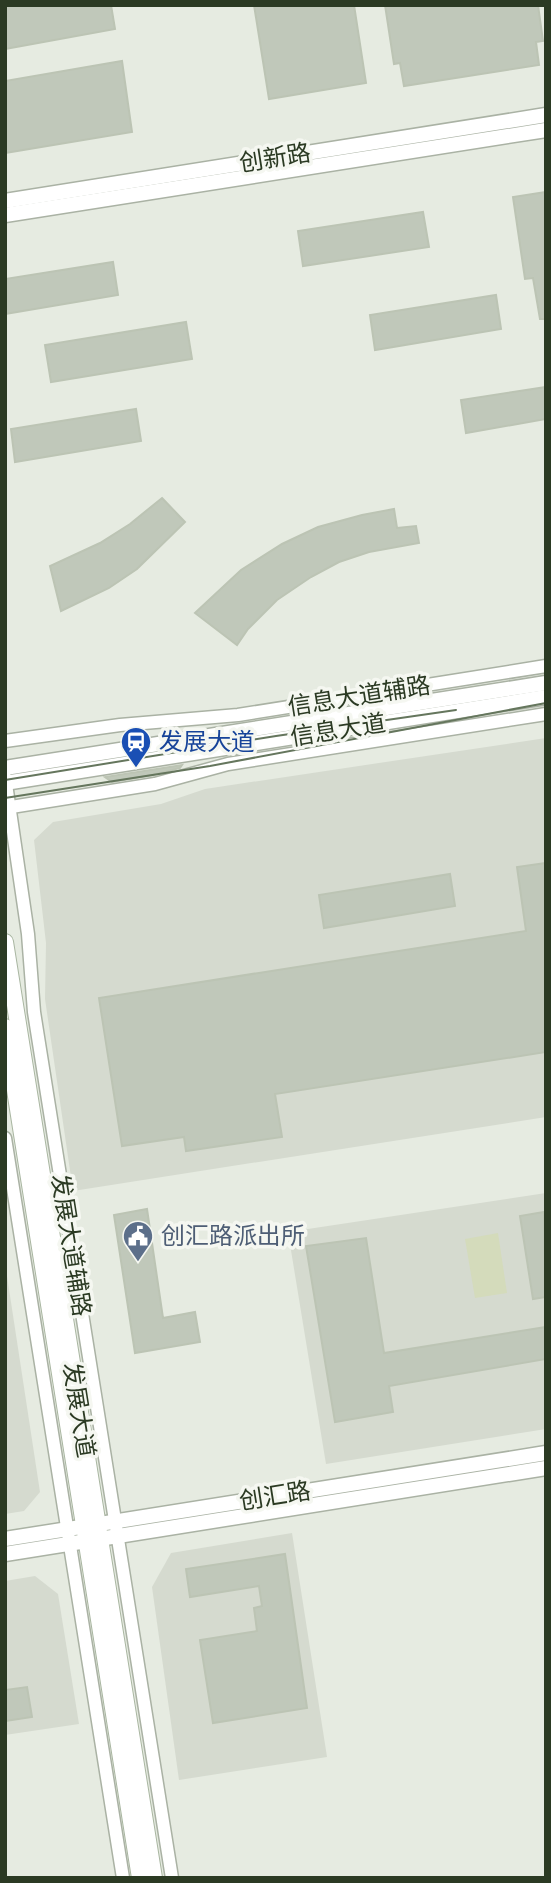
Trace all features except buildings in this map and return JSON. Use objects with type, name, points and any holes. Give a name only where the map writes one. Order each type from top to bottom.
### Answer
[{"type":"main road","name":"发展大道","points":[[5,942],[84,1534],[154,1878]]},
{"type":"main road","name":"发展大道","points":[[5,1027],[140,1878]]},
{"type":"street","name":"创新路","points":[[5,201],[546,115]]},
{"type":"street","name":"创新路","points":[[5,215],[546,130]]},
{"type":"street","name":"信息大道辅路","points":[[5,741],[120,724],[238,715],[546,666]]},
{"type":"street","name":"信息大道","points":[[6,778],[546,683]]},
{"type":"street","name":"信息大道","points":[[6,778],[546,697]]},
{"type":"street","name":"信息大道辅路","points":[[8,808],[155,784],[228,764],[546,714]]},
{"type":"street","name":"发展大道辅路","points":[[6,778],[8,808],[29,934],[34,1013],[172,1878]]},
{"type":"street","name":"发展大道辅路","points":[[5,1138],[84,1534],[123,1878]]},
{"type":"street","name":"创汇路","points":[[116,1529],[546,1453]]},
{"type":"street","name":"创汇路","points":[[5,1539],[84,1534],[546,1468]]},
{"type":"street","name":"创汇路","points":[[5,1554],[84,1534]]},
{"type":"shaded area","points":[[546,738],[546,1117],[73,1191],[45,999],[46,943],[34,840],[53,822],[161,804],[205,789]]},
{"type":"shaded area","points":[[546,1193],[546,1429],[326,1464],[288,1232]]},
{"type":"shaded area","points":[[5,1263],[40,1492],[24,1511],[5,1514]]},
{"type":"shaded area","points":[[292,1533],[327,1757],[179,1780],[152,1587],[171,1553]]},
{"type":"shaded area","points":[[35,1576],[58,1594],[79,1724],[5,1735],[5,1581]]},
{"type":"green space","points":[[498,1233],[507,1293],[475,1298],[465,1239]]},
{"type":"tram line","points":[[5,798],[210,766],[546,703]]},
{"type":"tram line","points":[[5,780],[456,710]]},
{"type":"place","name":"发展大道","points":[[136,769]]},
{"type":"place","name":"创汇路派出所","points":[[138,1263]]}]
